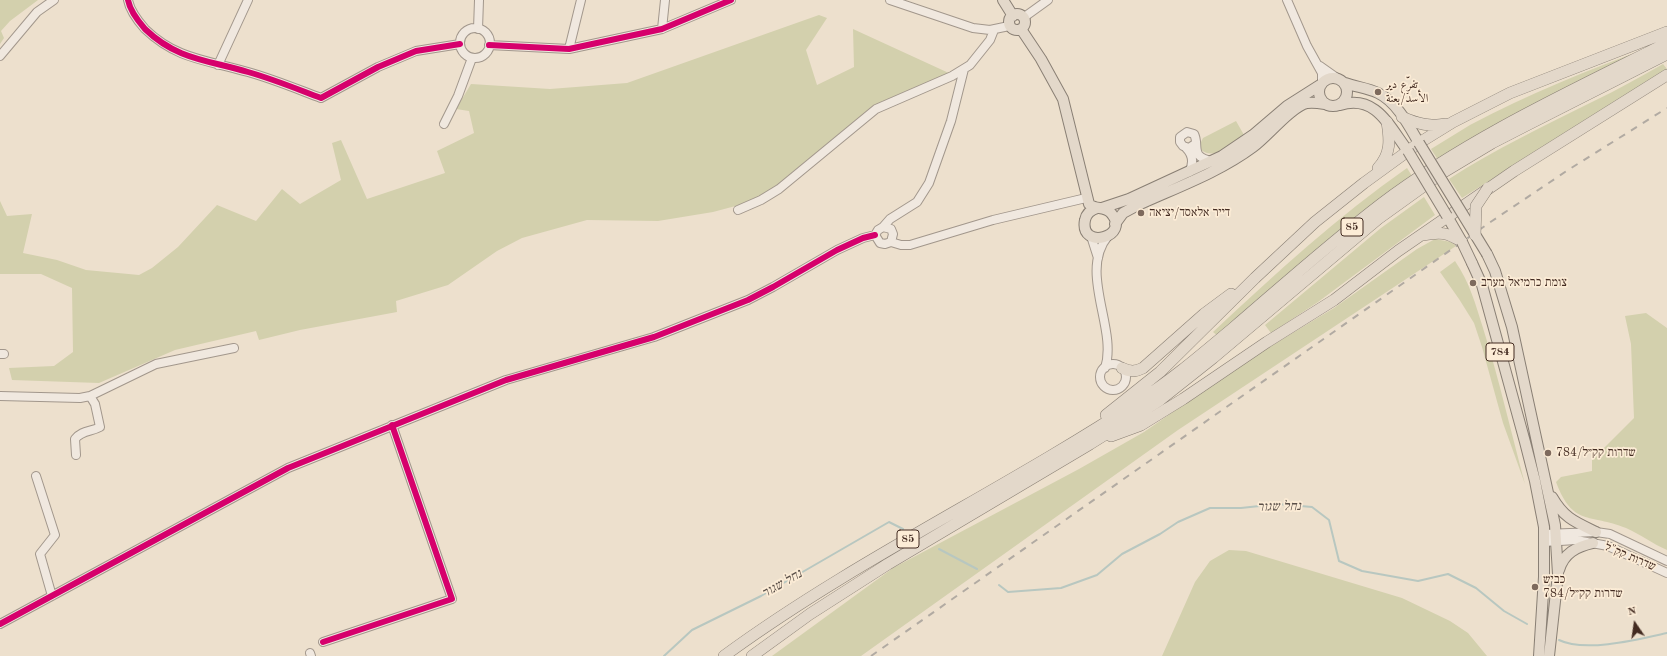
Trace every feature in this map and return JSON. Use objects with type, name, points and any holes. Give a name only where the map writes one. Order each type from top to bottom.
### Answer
[{"type":"highway","points":[[1063,449],[1160,372],[1255,278],[1315,222],[1360,186],[1419,143],[1453,122],[1535,82],[1667,32]]},
{"type":"highway","name":"85","points":[[724,656],[809,598],[1063,449],[1140,401],[1180,372],[1354,226],[1408,185],[1455,154],[1489,134],[1667,43]]},
{"type":"highway","name":"85","points":[[752,656],[810,614],[888,564],[1090,444],[1160,400],[1349,243],[1414,192],[1492,143],[1667,54]]},
{"type":"highway","points":[[1090,444],[1141,425],[1163,412],[1267,342],[1334,300],[1398,250],[1488,188],[1667,75]]},
{"type":"highway","points":[[1402,117],[1418,124],[1430,126],[1453,122]]},
{"type":"highway","points":[[1360,186],[1381,165],[1387,156],[1389,141],[1387,122]]},
{"type":"highway","points":[[1475,235],[1476,206],[1488,188]]},
{"type":"highway","points":[[1420,235],[1445,233],[1450,234],[1462,242]]},
{"type":"highway","points":[[1120,366],[1130,372],[1143,368],[1216,305],[1255,278]]},
{"type":"main road","points":[[1003,0],[1025,24],[1021,29],[1014,30],[1010,26],[1009,21],[1018,17]]},
{"type":"main road","points":[[1021,29],[1041,59],[1063,99],[1084,198],[1085,228],[1091,236],[1100,239],[1108,236],[1113,231],[1115,224],[1112,214],[1089,204],[1084,198]]},
{"type":"main road","points":[[1085,218],[1091,211],[1129,199],[1212,161],[1245,142],[1287,106],[1327,79],[1341,81],[1348,91],[1346,99],[1340,105]]},
{"type":"main road","name":"784","points":[[1341,81],[1371,91],[1386,98],[1402,117],[1487,254],[1495,271],[1512,327],[1549,491],[1556,537],[1558,574],[1549,656]]},
{"type":"main road","points":[[1321,84],[1319,94],[1325,104]]},
{"type":"main road","name":"784","points":[[1115,224],[1123,213],[1242,155],[1264,138],[1298,107],[1307,103],[1325,104],[1331,106],[1350,102],[1363,103],[1375,108],[1408,151],[1462,242],[1482,285],[1535,481],[1544,538],[1544,577],[1539,656]]},
{"type":"main road","points":[[1549,491],[1566,516],[1574,522],[1596,532]]},
{"type":"main road","points":[[1558,574],[1563,559],[1570,552],[1578,547],[1592,543]]},
{"type":"street","points":[[0,56],[37,12],[54,0]]},
{"type":"street","points":[[128,0],[138,22],[155,38],[178,53],[248,72],[321,98],[378,67],[416,51],[460,44]]},
{"type":"street","points":[[218,65],[248,0]]},
{"type":"street","points":[[478,29],[479,0]]},
{"type":"street","points":[[569,50],[581,0]]},
{"type":"street","points":[[662,29],[665,0]]},
{"type":"street","points":[[489,45],[569,50],[662,29],[731,0]]},
{"type":"street","points":[[890,0],[973,28],[994,30],[1010,26]]},
{"type":"street","points":[[1018,17],[1048,0]]},
{"type":"street","points":[[1287,0],[1307,46],[1322,73],[1321,84]]},
{"type":"street","points":[[478,29],[485,33],[489,41],[489,45],[485,54],[477,58],[472,58],[463,53],[460,44],[461,39],[469,30],[478,29]]},
{"type":"street","points":[[738,210],[779,189],[876,109],[952,76],[970,65],[990,40],[994,30]]},
{"type":"street","points":[[444,124],[458,96],[472,58]]},
{"type":"street","points":[[1316,61],[1327,72],[1341,81]]},
{"type":"street","points":[[964,69],[951,120],[929,183],[916,202],[890,219],[878,230],[876,235],[877,241],[882,244],[890,242],[900,245],[910,245],[993,220],[1084,198]]},
{"type":"street","points":[[1189,172],[1192,165],[1192,160],[1190,153],[1181,144],[1180,139],[1184,133],[1189,132],[1194,134],[1196,138],[1195,144],[1200,156],[1206,160],[1212,161]]},
{"type":"street","points":[[1186,148],[1195,144]]},
{"type":"street","points":[[883,227],[888,227],[892,231],[893,237],[890,242]]},
{"type":"street","points":[[0,624],[288,468],[506,380],[661,335],[748,300],[837,250],[863,238],[876,235]]},
{"type":"street","points":[[1091,236],[1098,259],[1098,282],[1106,341],[1106,361],[1101,374],[1101,382],[1106,388],[1114,390],[1122,387],[1126,380],[1125,371],[1120,366],[1106,341]]},
{"type":"street","points":[[1098,259],[1103,244],[1108,236]]},
{"type":"street","points":[[0,396],[80,398],[90,396],[156,364],[234,348]]},
{"type":"street","points":[[1104,368],[1110,365],[1120,366]]},
{"type":"street","points":[[76,455],[75,439],[79,434],[100,427],[95,404],[90,396]]},
{"type":"street","points":[[324,642],[452,599],[392,425]]},
{"type":"street","points":[[36,476],[54,535],[40,554],[52,596]]},
{"type":"street","name":"שדרות קק\"ל","points":[[1544,538],[1596,532],[1610,534],[1667,561]]},
{"type":"street","name":"שדרות קק\"ל","points":[[1556,537],[1608,546],[1667,573]]},
{"type":"shaded area","points":[[0,0],[38,0],[10,21],[1,31],[4,38],[0,44]]},
{"type":"shaded area","points":[[819,15],[827,18],[806,50],[817,85],[854,67],[853,29],[951,74],[870,114],[777,188],[743,204],[713,212],[658,221],[587,220],[522,238],[497,251],[448,285],[396,301],[397,312],[300,330],[259,340],[256,331],[175,350],[99,383],[12,380],[9,368],[54,366],[73,352],[72,288],[41,274],[0,274],[0,201],[7,216],[32,214],[23,253],[57,260],[86,270],[139,275],[152,268],[178,247],[217,205],[256,221],[282,189],[300,204],[341,180],[332,143],[341,140],[367,199],[445,173],[437,151],[474,133],[469,111],[456,109],[471,84],[550,89],[627,83]]},
{"type":"shaded area","points":[[1650,47],[1438,160],[1431,149],[1470,125],[1514,103]]},
{"type":"shaded area","points":[[1663,64],[1667,69],[1462,198],[1449,179],[1502,148]]},
{"type":"shaded area","points":[[1236,121],[1244,135],[1224,150],[1207,153],[1201,150],[1200,144],[1203,138]]},
{"type":"shaded area","points":[[1407,168],[1412,176],[1375,202],[1219,337],[1213,332],[1283,267],[1381,186]]},
{"type":"shaded area","points":[[1424,197],[1435,215],[1318,302],[1271,333],[1265,325],[1381,228]]},
{"type":"shaded area","points":[[1435,239],[1451,242],[1456,246],[1178,430],[861,656],[772,656],[893,568],[1079,469],[1144,432],[1248,360],[1334,308],[1417,249]]},
{"type":"shaded area","points":[[1455,261],[1475,302],[1500,386],[1525,484],[1503,423],[1474,323],[1440,272]]},
{"type":"shaded area","points":[[1646,313],[1667,328],[1667,550],[1626,528],[1592,519],[1576,512],[1569,506],[1562,496],[1556,482],[1561,477],[1592,471],[1592,460],[1634,418],[1631,344],[1625,316]]},
{"type":"shaded area","points":[[1229,550],[1246,551],[1402,598],[1450,621],[1468,633],[1487,656],[1162,656],[1195,582],[1210,561]]},
{"type":"waterway","name":"נחל שגור","points":[[999,585],[1008,592],[1061,588],[1097,575],[1122,554],[1160,534],[1178,522],[1210,508],[1241,508],[1278,504],[1312,507],[1329,520],[1339,561],[1362,571],[1418,581],[1448,574],[1476,588],[1504,611],[1527,624]]},
{"type":"waterway","name":"נחל שגור","points":[[664,656],[692,630],[761,596],[889,522],[903,529]]},
{"type":"waterway","name":"נחל שגור","points":[[939,549],[977,569]]},
{"type":"waterway","name":"נחל שגור","points":[[1559,640],[1570,644],[1583,645],[1613,644],[1667,633]]},
{"type":"railway","points":[[871,656],[1492,221],[1568,170],[1667,108]]},
{"type":"cycle path","points":[[128,0],[132,12],[145,29],[169,47],[194,58],[257,75],[321,98],[378,67],[416,51],[460,44]]},
{"type":"cycle path","points":[[489,45],[569,49],[662,29],[731,0]]},
{"type":"cycle path","points":[[0,624],[288,468],[506,380],[654,337],[748,300],[837,250],[863,238],[875,235]]},
{"type":"cycle path","points":[[323,642],[452,599],[392,425]]},
{"type":"place","name":"تفرّع دير الأسد/بعنة","points":[[1378,92]]},
{"type":"place","name":"דייר אלאסד/יציאה","points":[[1141,213]]},
{"type":"place","name":"צומת כרמיאל מערב","points":[[1473,283]]},
{"type":"place","name":"784/שדרות קק״ל","points":[[1548,453]]},
{"type":"place","name":"כביש 784/שדרות קק״ל","points":[[1535,587]]}]
